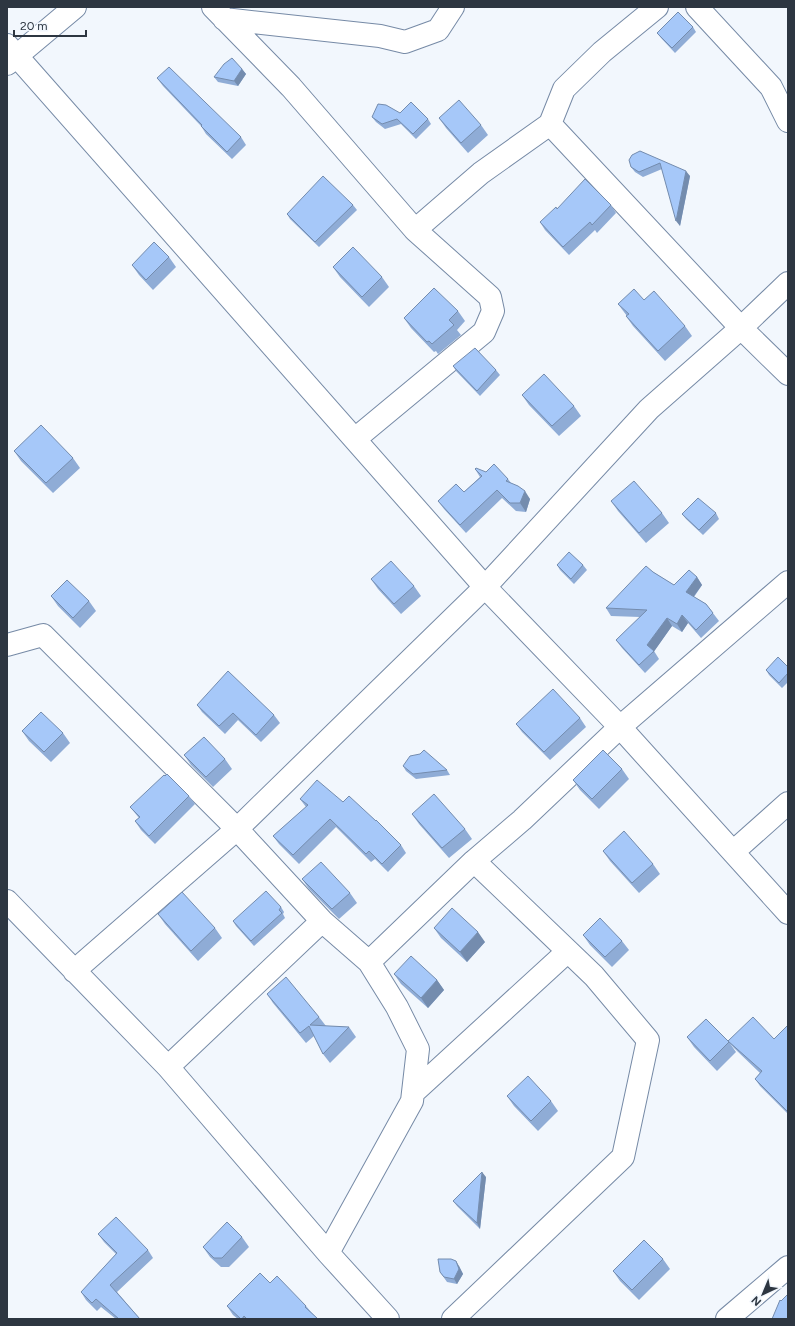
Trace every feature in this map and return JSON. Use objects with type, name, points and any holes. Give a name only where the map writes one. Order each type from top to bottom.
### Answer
[{"type":"street","points":[[75,7],[10,55],[486,587],[620,727],[788,913]]},
{"type":"street","points":[[219,13],[380,36],[405,42],[438,30],[453,7]]},
{"type":"street","points":[[415,230],[481,173],[550,124],[564,89],[602,52],[657,7]]},
{"type":"street","points":[[697,7],[771,87],[788,121]]},
{"type":"street","points":[[219,13],[291,87],[415,230],[490,297],[493,311],[484,332],[355,439]]},
{"type":"street","points":[[550,124],[742,328],[788,374]]},
{"type":"street","points":[[74,971],[237,829],[486,587],[649,409],[742,328],[788,283]]},
{"type":"street","points":[[369,962],[474,861],[522,820],[620,727],[788,582]]},
{"type":"street","points":[[7,645],[42,635],[237,829],[322,921],[369,962],[397,1007],[418,1049],[412,1101],[328,1253]]},
{"type":"street","points":[[733,852],[788,803]]},
{"type":"street","points":[[453,1319],[623,1157],[648,1040],[594,976],[474,861]]},
{"type":"street","points":[[7,901],[168,1067],[328,1253],[388,1319]]},
{"type":"street","points":[[168,1067],[322,921]]},
{"type":"street","points":[[413,1093],[568,951]]},
{"type":"street","points":[[727,1319],[788,1267]]},
{"type":"building","points":[[678,12],[693,27],[672,48],[657,33]]},
{"type":"building","points":[[232,58],[242,69],[234,81],[214,77],[224,64]]},
{"type":"building","points":[[169,67],[241,137],[227,152],[157,78]]},
{"type":"building","points":[[459,100],[481,125],[461,143],[439,118]]},
{"type":"building","points":[[411,102],[428,119],[413,134],[397,119],[382,124],[372,117],[378,104],[386,105],[400,113]]},
{"type":"building","points":[[640,151],[686,171],[676,221],[660,163],[639,172],[631,167],[629,160],[632,155]]},
{"type":"building","points":[[323,176],[353,205],[315,242],[287,214]]},
{"type":"building","points":[[585,179],[611,205],[592,225],[590,222],[563,247],[540,222],[556,207],[557,209]]},
{"type":"building","points":[[154,242],[169,257],[146,280],[132,265]]},
{"type":"building","points":[[353,247],[382,277],[362,297],[333,267]]},
{"type":"building","points":[[434,288],[458,311],[449,320],[454,325],[432,344],[429,341],[427,342],[404,318]]},
{"type":"building","points":[[634,289],[644,300],[654,291],[685,326],[658,351],[626,316],[629,314],[618,304]]},
{"type":"building","points":[[475,348],[496,370],[477,391],[453,366]]},
{"type":"building","points":[[544,374],[574,406],[552,426],[522,395]]},
{"type":"building","points":[[41,425],[73,458],[46,483],[14,451]]},
{"type":"building","points":[[494,464],[508,479],[506,481],[525,491],[520,503],[510,503],[497,490],[460,525],[438,501],[456,484],[464,492],[482,476],[475,469],[476,468],[486,472]]},
{"type":"building","points":[[634,481],[662,513],[639,533],[611,501]]},
{"type":"building","points":[[698,498],[716,513],[699,530],[682,514]]},
{"type":"building","points":[[569,552],[583,565],[571,579],[557,565]]},
{"type":"building","points":[[391,561],[414,586],[394,604],[371,579]]},
{"type":"building","points":[[646,566],[674,585],[689,570],[697,577],[686,592],[706,604],[713,613],[696,630],[682,615],[677,624],[667,618],[647,645],[654,651],[639,665],[616,640],[647,610],[606,608]]},
{"type":"building","points":[[67,580],[89,601],[73,618],[51,596]]},
{"type":"building","points":[[778,657],[788,667],[788,673],[779,683],[766,670]]},
{"type":"building","points":[[228,671],[274,715],[256,735],[233,713],[219,726],[197,705]]},
{"type":"building","points":[[553,689],[580,718],[544,752],[516,724]]},
{"type":"building","points":[[41,712],[63,733],[44,752],[22,731]]},
{"type":"building","points":[[204,737],[225,759],[206,777],[184,755]]},
{"type":"building","points":[[424,750],[447,770],[413,774],[403,766],[410,756],[420,754]]},
{"type":"building","points":[[603,750],[622,769],[592,799],[573,780]]},
{"type":"building","points":[[167,774],[189,796],[149,836],[135,821],[140,817],[130,807],[164,775],[165,776]]},
{"type":"building","points":[[317,780],[343,802],[349,796],[401,845],[382,864],[369,851],[366,854],[330,819],[293,855],[273,836],[308,805],[300,799]]},
{"type":"building","points":[[434,794],[465,829],[442,848],[412,814]]},
{"type":"building","points":[[624,831],[653,864],[632,883],[603,851]]},
{"type":"building","points":[[321,862],[350,893],[332,909],[302,879]]},
{"type":"building","points":[[266,891],[281,907],[279,910],[282,913],[251,941],[233,921]]},
{"type":"building","points":[[182,892],[215,928],[191,951],[158,914]]},
{"type":"building","points":[[452,908],[478,932],[460,952],[434,928]]},
{"type":"building","points":[[600,918],[622,941],[605,957],[583,935]]},
{"type":"building","points":[[411,956],[437,980],[421,998],[394,974]]},
{"type":"building","points":[[286,977],[319,1017],[310,1025],[349,1027],[323,1054],[309,1026],[300,1033],[267,994]]},
{"type":"building","points":[[753,1017],[774,1039],[788,1025],[788,1112],[755,1079],[762,1071],[728,1041]]},
{"type":"building","points":[[706,1019],[729,1042],[710,1061],[687,1037]]},
{"type":"building","points":[[528,1076],[551,1101],[531,1121],[507,1096]]},
{"type":"building","points":[[482,1172],[477,1223],[453,1201]]},
{"type":"building","points":[[116,1217],[148,1250],[110,1285],[140,1319],[119,1319],[96,1299],[92,1303],[81,1292],[117,1253],[98,1234]]},
{"type":"building","points":[[227,1222],[242,1237],[222,1258],[214,1258],[203,1247]]},
{"type":"building","points":[[644,1240],[663,1259],[632,1290],[613,1271]]},
{"type":"building","points":[[438,1259],[451,1259],[456,1261],[459,1269],[454,1279],[444,1277],[440,1272]]},
{"type":"building","points":[[260,1273],[270,1283],[277,1276],[318,1319],[247,1319],[244,1316],[241,1319],[227,1306]]},
{"type":"building","points":[[788,1294],[788,1319],[772,1319],[780,1300],[781,1301]]}]
